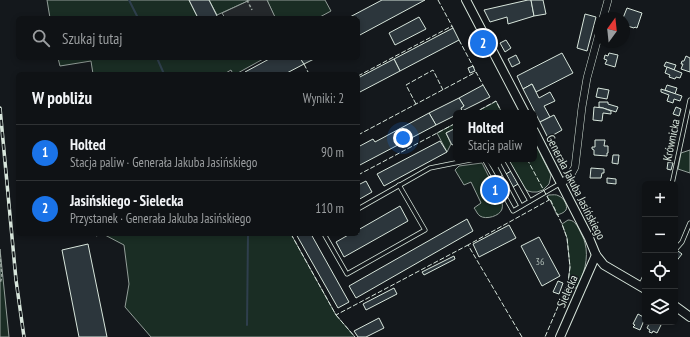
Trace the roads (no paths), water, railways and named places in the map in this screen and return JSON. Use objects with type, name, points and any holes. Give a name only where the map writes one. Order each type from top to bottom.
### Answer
[{"type":"street","points":[[466,0],[523,110]]},
{"type":"street","points":[[605,12],[608,0]]},
{"type":"street","points":[[561,183],[569,178],[575,167],[582,107],[587,78],[595,48]]},
{"type":"street","name":"Generała Jakuba Jasińskiego","points":[[537,137],[589,238],[596,255]]},
{"type":"street","points":[[596,255],[607,267],[642,284]]},
{"type":"street","name":"Sielecka","points":[[560,337],[596,255]]},
{"type":"street","points":[[678,308],[690,317]]},
{"type":"lane","name":"Krównicka","points":[[673,181],[690,100]]},
{"type":"lane","points":[[360,208],[430,168],[460,162]]},
{"type":"lane","points":[[486,162],[513,211],[561,183]]},
{"type":"lane","points":[[498,162],[521,206]]},
{"type":"lane","points":[[508,162],[530,201]]},
{"type":"lane","points":[[325,236],[347,274],[425,230],[399,185]]},
{"type":"lane","points":[[678,247],[682,242],[690,223]]},
{"type":"waterway","points":[[129,0],[137,16]]},
{"type":"waterway","points":[[158,60],[163,72]]},
{"type":"waterway","points":[[247,325],[248,236]]},
{"type":"railway","points":[[0,108],[16,280],[24,337]]},
{"type":"place","name":"Jasińskiego - Sielecka","points":[[483,43]]},
{"type":"place","name":"Holted","points":[[495,190]]}]
